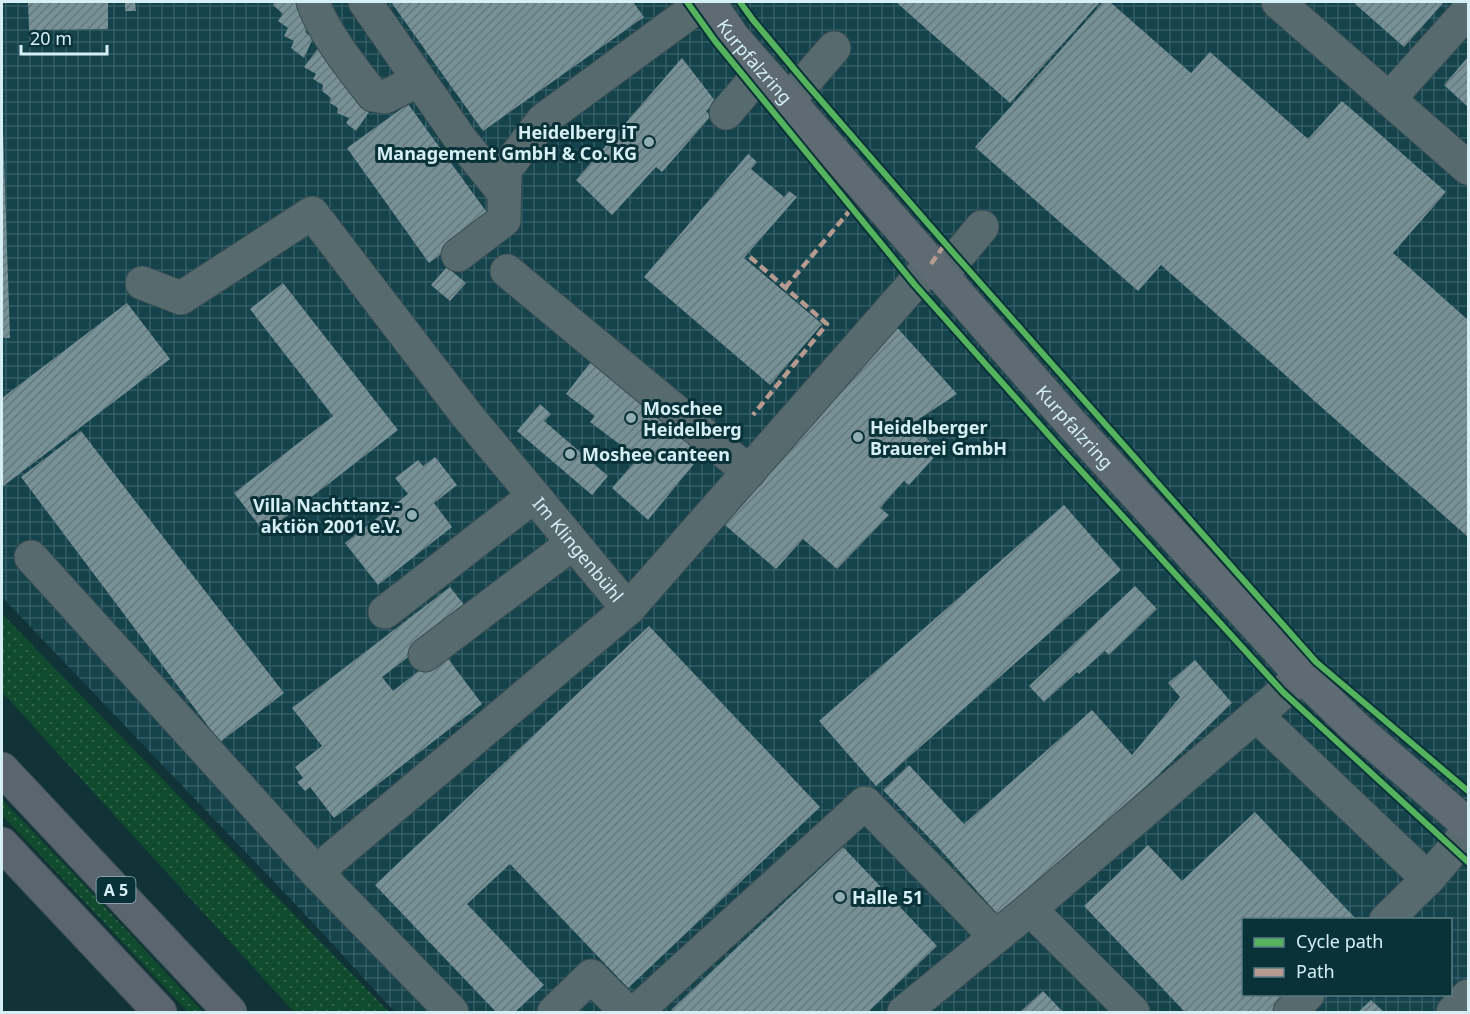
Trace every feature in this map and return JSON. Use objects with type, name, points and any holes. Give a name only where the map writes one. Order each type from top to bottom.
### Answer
[{"type":"highway","name":"A 5","points":[[2,769],[230,1012]]},
{"type":"highway","points":[[2,844],[160,1012]]},
{"type":"main road","name":"Kurpfalzring","points":[[709,2],[732,36],[936,270],[1078,431],[1302,676],[1357,729],[1468,825]]},
{"type":"street","points":[[313,2],[317,15],[358,77],[373,95],[385,97],[419,80]]},
{"type":"street","points":[[365,2],[461,140],[504,193]]},
{"type":"street","points":[[458,255],[504,220],[505,170],[543,120],[704,2]]},
{"type":"street","points":[[1293,6],[1389,99],[1468,168]]},
{"type":"street","points":[[1389,99],[1468,11]]},
{"type":"street","points":[[788,101],[834,48]]},
{"type":"street","points":[[726,113],[762,71]]},
{"type":"street","name":"Im Klingenbühl","points":[[142,283],[181,298],[312,213],[466,414],[628,609],[749,472],[936,270],[982,227]]},
{"type":"street","points":[[507,271],[749,472]]},
{"type":"street","points":[[385,612],[534,496]]},
{"type":"street","points":[[425,655],[573,543]]},
{"type":"street","points":[[31,557],[315,872],[452,1012]]},
{"type":"street","points":[[315,872],[628,609]]},
{"type":"street","points":[[904,1012],[1030,909],[1302,676]]},
{"type":"street","points":[[1256,715],[1428,879]]},
{"type":"street","points":[[636,1012],[865,803],[995,936]]},
{"type":"street","points":[[1388,918],[1428,879],[1468,832]]},
{"type":"street","points":[[1030,909],[1133,1012]]},
{"type":"street","points":[[554,1012],[591,976],[627,1012]]},
{"type":"street","points":[[1290,1012],[1306,996]]},
{"type":"street","points":[[1453,1012],[1468,996]]},
{"type":"shaded area","points":[[2,2],[1468,2],[1468,1012],[395,1012],[301,910],[2,597]]},
{"type":"green space","points":[[2,614],[389,1012],[294,1012],[2,692]]},
{"type":"green space","points":[[2,799],[203,1012],[188,1012],[2,815]]},
{"type":"building","points":[[28,2],[108,2],[108,29],[29,30]]},
{"type":"building","points":[[125,2],[135,2],[136,11],[125,11]]},
{"type":"building","points":[[274,2],[295,2],[304,10],[300,17],[309,24],[305,32],[313,38],[304,58],[291,48],[294,41],[284,36],[288,28],[278,21],[283,14],[273,5]]},
{"type":"building","points":[[391,2],[633,2],[644,17],[483,131]]},
{"type":"building","points":[[896,2],[1100,2],[1010,103]]},
{"type":"building","points":[[1103,2],[1110,2],[1191,73],[1210,52],[1308,139],[1342,101],[1446,192],[1393,253],[1468,320],[1468,537],[1161,265],[1138,291],[975,147]]},
{"type":"building","points":[[1353,2],[1444,2],[1404,47]]},
{"type":"building","points":[[319,47],[371,109],[356,131],[346,123],[349,118],[337,113],[338,108],[330,103],[331,98],[322,91],[323,85],[313,79],[316,74],[304,67]]},
{"type":"building","points":[[1468,57],[1468,107],[1444,85]]},
{"type":"building","name":"Heidelberg iT Management GmbH & Co. KG","points":[[682,58],[716,102],[706,111],[711,116],[662,172],[656,167],[612,215],[576,180]]},
{"type":"building","points":[[408,104],[491,218],[429,263],[347,148]]},
{"type":"building","points":[[3,128],[10,338],[2,338]]},
{"type":"building","points":[[748,154],[757,162],[751,169],[784,197],[789,191],[797,197],[744,258],[822,324],[770,385],[644,277]]},
{"type":"building","points":[[447,267],[466,283],[450,301],[431,285]]},
{"type":"building","points":[[283,283],[398,430],[265,533],[234,493],[333,416],[250,309]]},
{"type":"building","points":[[127,303],[170,359],[2,487],[2,398]]},
{"type":"building","name":"Heidelberger Brauerei GmbH","points":[[893,323],[957,394],[913,423],[939,452],[909,485],[904,481],[880,508],[889,515],[837,569],[803,539],[776,569],[718,519]]},
{"type":"building","points":[[593,359],[707,448],[648,520],[612,488],[638,458],[590,422],[595,416],[566,394]]},
{"type":"building","points":[[540,404],[551,414],[544,421],[608,476],[592,495],[517,431]]},
{"type":"building","points":[[81,431],[284,693],[220,742],[21,477]]},
{"type":"building","name":"Villa Nachttanz - aktiön 2001 e.V.","points":[[435,457],[457,485],[434,503],[452,527],[378,585],[345,543],[408,494],[395,478],[418,460],[423,466]]},
{"type":"building","points":[[1064,505],[1121,570],[876,786],[819,721]]},
{"type":"building","points":[[1135,586],[1157,609],[1109,655],[1105,651],[1079,674],[1077,672],[1044,702],[1029,686]]},
{"type":"building","points":[[450,587],[469,611],[382,677],[393,691],[443,652],[482,704],[334,818],[310,787],[305,791],[297,782],[303,778],[295,767],[322,746],[292,708]]},
{"type":"building","points":[[649,626],[820,807],[628,988],[510,864],[467,904],[544,985],[515,1012],[496,1012],[375,885]]},
{"type":"building","points":[[1195,660],[1232,703],[1153,780],[1000,917],[938,847],[883,790],[909,765],[964,824],[1092,710],[1132,755],[1180,697],[1168,683]]},
{"type":"building","points":[[1255,812],[1355,918],[1242,918],[1242,996],[1294,996],[1276,1012],[1185,1012],[1084,906],[1148,845],[1182,881]]},
{"type":"building","name":"Halle 51","points":[[843,847],[937,946],[868,1012],[674,1012],[671,1010]]},
{"type":"building","points":[[1043,991],[1063,1012],[1020,1012]]},
{"type":"building","points":[[1371,1000],[1384,1012],[1358,1012]]},
{"type":"marked path","points":[[785,288],[852,208]]},
{"type":"marked path","points":[[931,264],[945,244]]},
{"type":"marked path","points":[[750,257],[827,324],[753,415]]},
{"type":"cycle path","points":[[687,2],[715,41],[915,285],[1063,451],[1283,692],[1468,862]]},
{"type":"cycle path","points":[[740,2],[805,82],[957,257],[1316,662],[1468,791]]},
{"type":"place","name":"Heidelberg iT Management GmbH & Co. KG","points":[[649,142]]},
{"type":"place","name":"Moschee Heidelberg","points":[[631,418]]},
{"type":"place","name":"Heidelberger Brauerei GmbH","points":[[858,437]]},
{"type":"place","name":"Moshee canteen","points":[[570,454]]},
{"type":"place","name":"Villa Nachttanz - aktiön 2001 e.V.","points":[[412,515]]},
{"type":"place","name":"Halle 51","points":[[840,897]]}]
